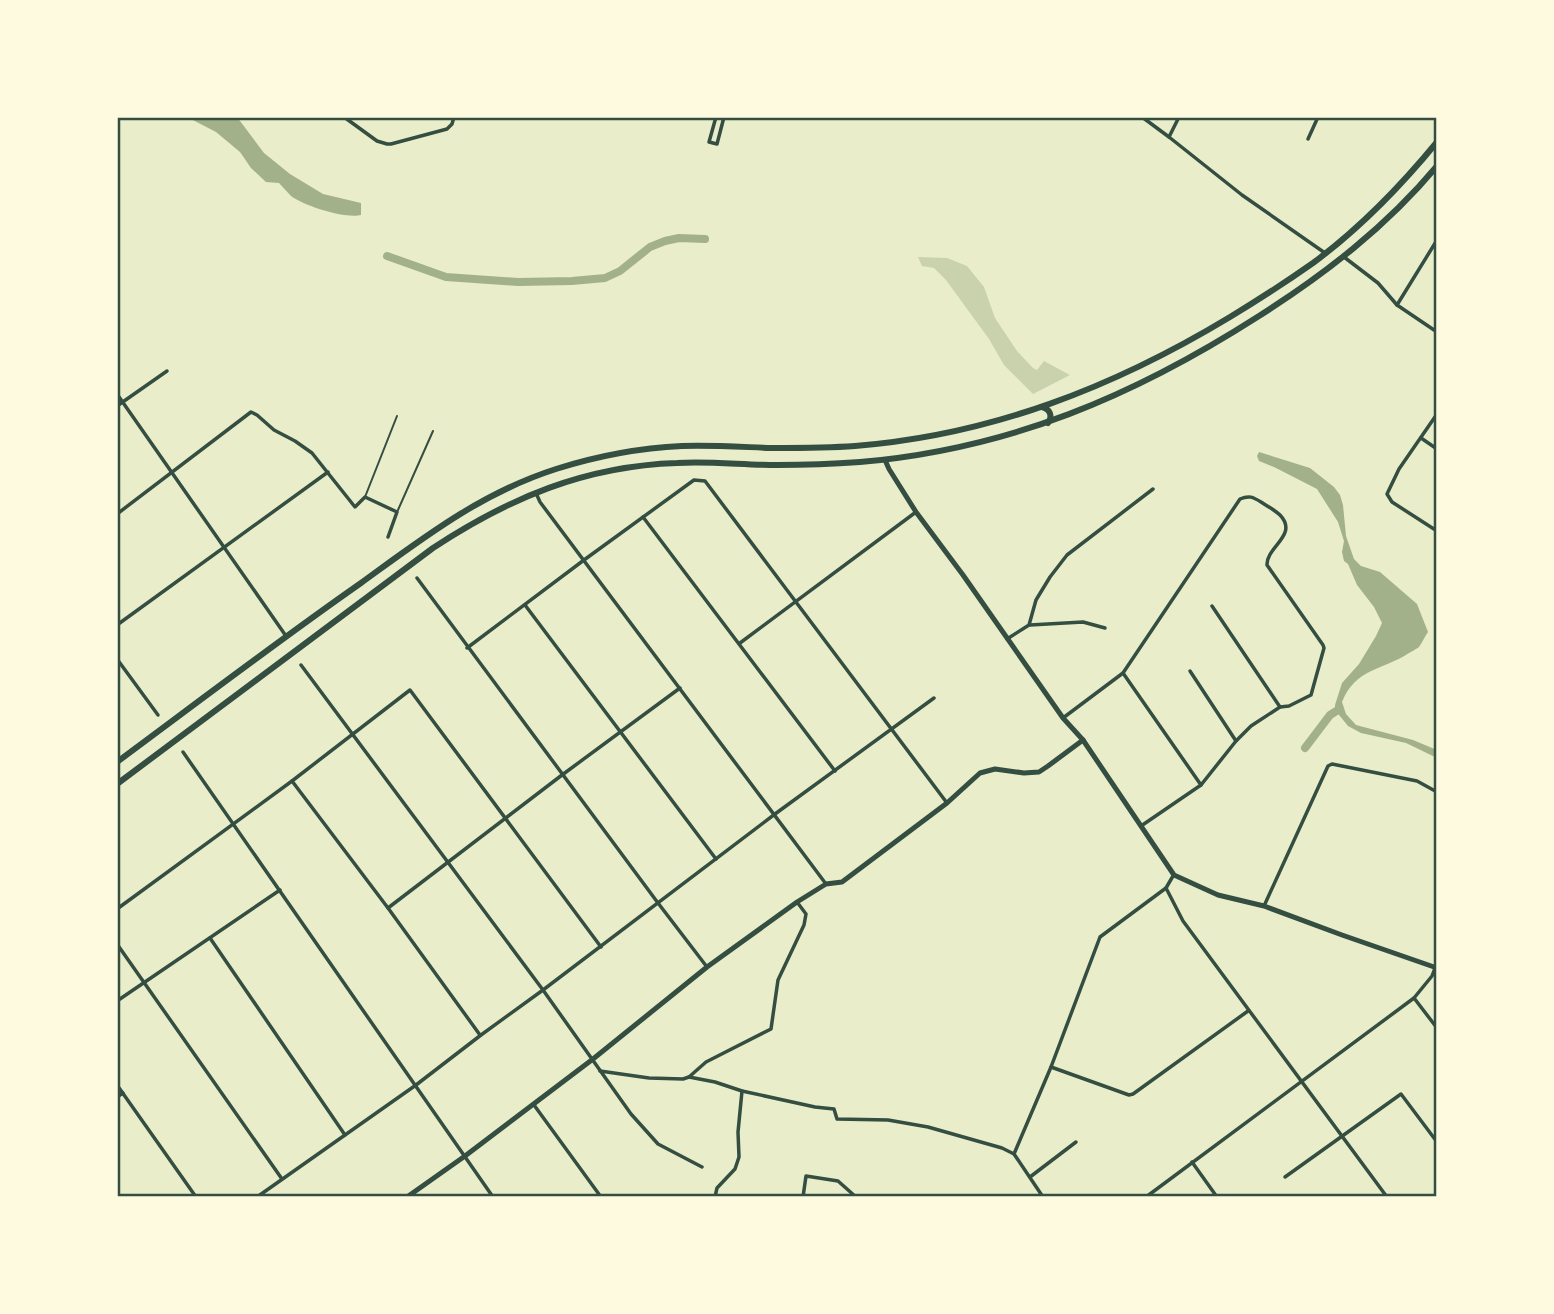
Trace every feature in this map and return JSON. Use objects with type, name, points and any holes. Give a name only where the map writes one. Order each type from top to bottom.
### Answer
[{"type":"main road","points":[[117,762],[286,636],[465,510],[525,481],[573,464],[626,451],[700,446],[800,448],[876,444],[971,429],[1081,393],[1117,378],[1198,336],[1275,289],[1325,253],[1365,219],[1437,142]]},
{"type":"main road","points":[[117,784],[433,548],[481,518],[536,492],[577,478],[657,463],[806,465],[885,460],[960,447],[1048,423],[1145,381],[1206,348],[1285,299],[1344,257],[1393,214],[1437,166]]},
{"type":"main road","points":[[1406,178],[1414,180],[1417,189]]},
{"type":"main road","points":[[1198,336],[1199,344],[1206,348]]},
{"type":"main road","points":[[1042,407],[1050,413],[1051,419],[1048,423]]},
{"type":"main road","points":[[655,448],[651,456],[657,463]]},
{"type":"main road","points":[[573,464],[581,470],[577,478]]},
{"type":"street","points":[[344,117],[377,141],[391,144],[447,129],[454,117]]},
{"type":"street","points":[[716,117],[709,142],[717,144],[724,117]]},
{"type":"street","points":[[1142,117],[1226,183],[1325,253]]},
{"type":"street","points":[[1170,137],[1178,117]]},
{"type":"street","points":[[1308,139],[1318,117]]},
{"type":"street","points":[[1397,305],[1437,240]]},
{"type":"street","points":[[1344,257],[1378,283],[1397,305],[1437,332]]},
{"type":"street","points":[[117,406],[167,371]]},
{"type":"street","points":[[117,394],[286,636]]},
{"type":"street","points":[[117,514],[251,412],[274,430],[312,453],[355,507],[365,497],[397,512],[388,537]]},
{"type":"street","points":[[1437,414],[1399,469],[1387,494],[1392,502],[1437,531]]},
{"type":"street","points":[[1421,437],[1437,449]]},
{"type":"street","points":[[885,460],[916,512],[1063,718],[1083,740],[1174,876],[1218,895],[1264,906],[1436,968],[1414,998],[1146,1197]]},
{"type":"street","points":[[117,625],[328,472]]},
{"type":"street","points":[[467,648],[694,480],[705,481],[947,803]]},
{"type":"street","points":[[1029,625],[1036,600],[1067,555],[1153,489]]},
{"type":"street","points":[[536,492],[540,502],[826,884]]},
{"type":"street","points":[[1063,718],[1123,673],[1240,499],[1250,496],[1280,515],[1286,533],[1267,560],[1267,565],[1324,648],[1311,695],[1289,706],[1280,707],[1251,726],[1201,785],[1141,826]]},
{"type":"street","points":[[740,643],[916,512]]},
{"type":"street","points":[[643,517],[835,771]]},
{"type":"street","points":[[417,578],[707,967]]},
{"type":"street","points":[[525,605],[716,859]]},
{"type":"street","points":[[1212,607],[1280,707]]},
{"type":"street","points":[[1007,639],[1029,625],[1083,622],[1105,628]]},
{"type":"street","points":[[117,659],[158,715]]},
{"type":"street","points":[[301,665],[631,1114],[658,1144],[702,1167]]},
{"type":"street","points":[[1190,671],[1236,741]]},
{"type":"street","points":[[1123,673],[1201,785]]},
{"type":"street","points":[[388,908],[680,688]]},
{"type":"street","points":[[117,909],[292,781],[410,690],[601,947]]},
{"type":"street","points":[[257,1197],[416,1085],[775,814],[934,698]]},
{"type":"street","points":[[407,1197],[593,1059],[707,967],[797,902],[826,884],[842,882],[947,803],[976,776],[995,769],[1029,773],[1041,771],[1083,740]]},
{"type":"street","points":[[183,752],[494,1197]]},
{"type":"street","points":[[1264,906],[1328,766],[1332,764],[1417,781],[1437,792]]},
{"type":"street","points":[[292,781],[481,1035]]},
{"type":"street","points":[[1014,1154],[1051,1067],[1100,937],[1166,888],[1174,876]]},
{"type":"street","points":[[1166,888],[1183,921],[1387,1197]]},
{"type":"street","points":[[117,1001],[280,890]]},
{"type":"street","points":[[600,1071],[649,1078],[683,1079],[705,1062],[771,1029],[778,980],[804,925],[806,914],[797,902]]},
{"type":"street","points":[[210,938],[345,1135]]},
{"type":"street","points":[[117,944],[282,1179]]},
{"type":"street","points":[[1414,998],[1437,1028]]},
{"type":"street","points":[[1051,1067],[1133,1094],[1248,1011]]},
{"type":"street","points":[[689,1077],[742,1091],[834,1109],[837,1119],[888,1119],[928,1127],[1002,1148],[1014,1154],[1043,1197]]},
{"type":"street","points":[[117,1084],[196,1197]]},
{"type":"street","points":[[715,1197],[717,1188],[735,1169],[739,1157],[738,1132],[742,1091]]},
{"type":"street","points":[[117,1097],[123,1093]]},
{"type":"street","points":[[1285,1177],[1401,1094],[1437,1142]]},
{"type":"street","points":[[533,1105],[601,1197]]},
{"type":"street","points":[[1030,1177],[1076,1142]]},
{"type":"street","points":[[1192,1162],[1217,1197]]},
{"type":"street","points":[[803,1197],[806,1176],[838,1181],[856,1197]]},
{"type":"lane","points":[[365,497],[397,416]]},
{"type":"lane","points":[[397,512],[433,431]]},
{"type":"shaded area","points":[[187,117],[237,117],[264,153],[290,174],[323,194],[361,203],[361,215],[336,213],[297,200],[279,183],[266,182],[251,168],[240,152],[216,132]]},
{"type":"shaded area","points":[[918,257],[947,258],[967,266],[984,287],[995,318],[1017,351],[1033,368],[1037,370],[1044,361],[1070,375],[1033,394],[1004,365],[989,339],[946,280],[934,268],[922,266]]},
{"type":"shaded area","points":[[1259,452],[1310,468],[1334,487],[1343,505],[1346,536],[1354,559],[1361,566],[1380,572],[1417,604],[1428,632],[1419,647],[1362,676],[1342,702],[1346,714],[1356,725],[1413,740],[1437,750],[1437,758],[1406,743],[1361,733],[1348,726],[1335,710],[1342,683],[1359,664],[1382,623],[1344,561],[1344,541],[1338,522],[1317,489],[1259,461]]},
{"type":"waterway","points":[[387,256],[446,277],[518,282],[572,281],[605,278],[620,271],[650,247],[665,241],[679,238],[705,239]]},
{"type":"waterway","points":[[1305,748],[1330,715],[1338,710]]}]
